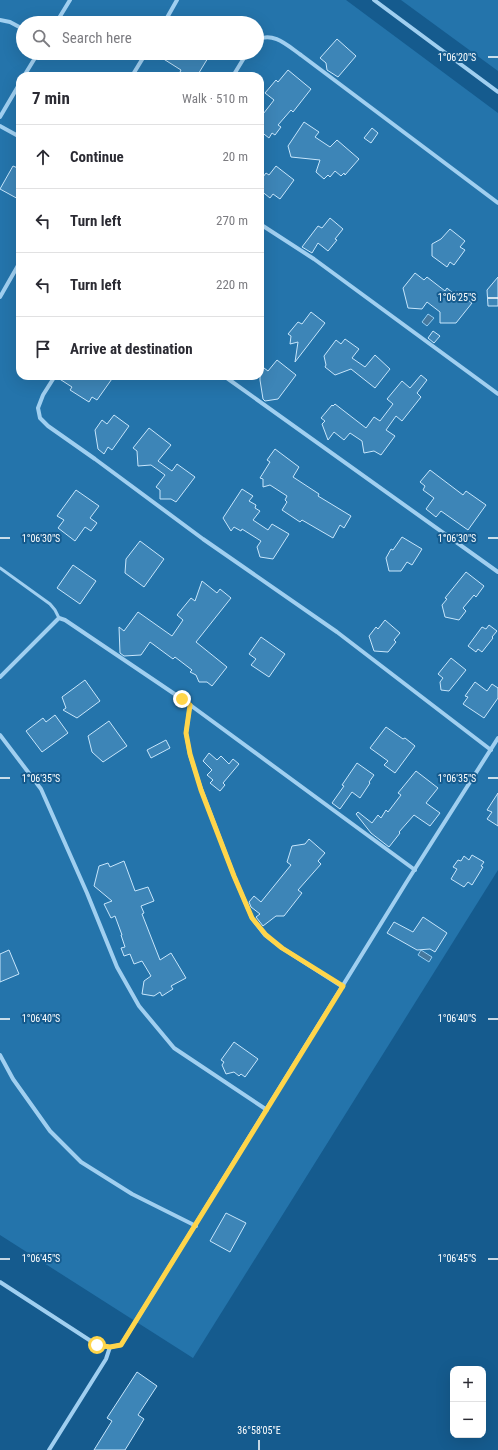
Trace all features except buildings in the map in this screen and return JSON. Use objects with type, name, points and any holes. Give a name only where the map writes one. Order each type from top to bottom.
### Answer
[{"type":"street","points":[[60,16],[70,0]]},
{"type":"street","points":[[168,16],[177,0]]},
{"type":"street","points":[[374,0],[498,92]]},
{"type":"street","points":[[0,20],[10,22],[16,25]]},
{"type":"street","points":[[264,37],[274,38],[301,55],[498,203]]},
{"type":"street","points":[[26,72],[34,60]]},
{"type":"street","points":[[134,72],[142,60]]},
{"type":"street","points":[[235,72],[243,60]]},
{"type":"street","points":[[0,117],[16,90]]},
{"type":"street","points":[[0,126],[16,135]]},
{"type":"street","points":[[264,227],[314,259],[498,394]]},
{"type":"street","points":[[0,296],[16,269]]},
{"type":"street","points":[[52,380],[43,395],[38,408],[40,418],[48,426],[203,539],[337,632],[491,750]]},
{"type":"street","points":[[230,380],[498,572]]},
{"type":"street","points":[[0,677],[59,618],[65,620],[190,705],[414,870]]},
{"type":"street","points":[[190,705],[186,733],[190,754],[201,790],[252,918],[266,935],[282,948],[343,986]]},
{"type":"street","points":[[0,735],[41,789],[87,893],[117,967],[138,1006],[174,1048],[266,1110]]},
{"type":"street","points":[[0,1282],[64,1322],[97,1345],[110,1347],[121,1345],[196,1226],[414,870],[498,738]]},
{"type":"street","points":[[0,1055],[13,1079],[50,1131],[81,1162],[132,1194],[196,1226]]},
{"type":"street","points":[[49,1450],[106,1360],[110,1347]]},
{"type":"lane","points":[[0,568],[50,604],[59,618]]},
{"type":"shaded area","points":[[0,0],[346,0],[498,113],[498,870],[193,1358],[0,1235]]},
{"type":"shaded area","points":[[401,0],[498,0],[498,71]]},
{"type":"shaded area","points":[[428,314],[434,318],[427,326],[422,322]]},
{"type":"shaded area","points":[[421,950],[432,957],[429,962],[418,955]]},
{"type":"route","points":[[97,1345],[110,1347],[121,1345],[196,1226],[343,986],[282,948],[266,935],[252,918],[201,790],[190,754],[186,733],[190,705],[182,699]]}]
